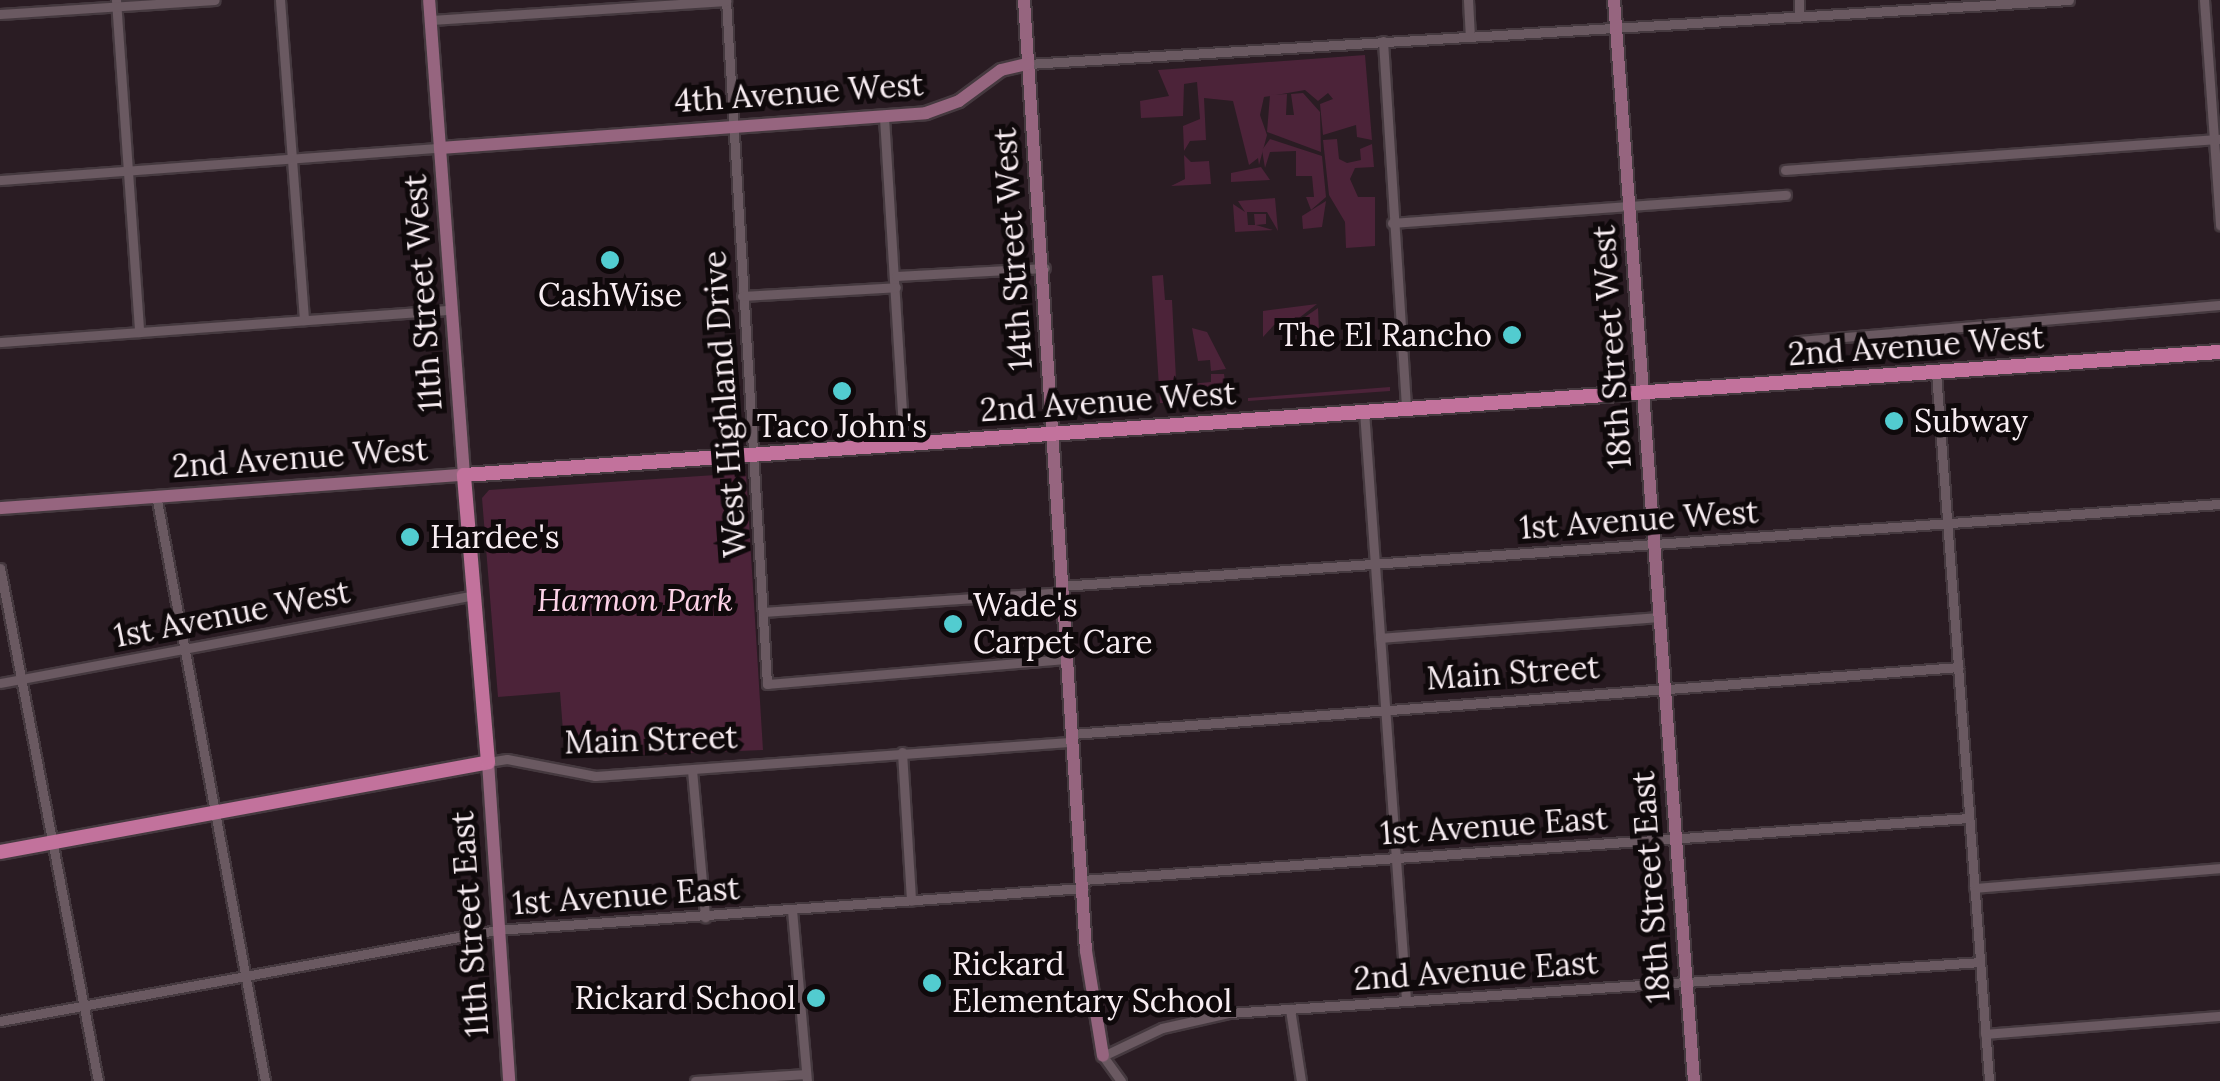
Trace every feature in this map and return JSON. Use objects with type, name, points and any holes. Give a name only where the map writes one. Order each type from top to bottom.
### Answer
[{"type":"main road","name":"2nd Avenue West","points":[[464,475],[2220,352]]},
{"type":"main road","name":"11th Street West","points":[[464,475],[488,762]]},
{"type":"main road","name":"Main Street","points":[[0,852],[488,762]]},
{"type":"street","points":[[0,14],[116,3],[215,0]]},
{"type":"street","points":[[280,0],[304,320]]},
{"type":"street","name":"11th Street West","points":[[430,0],[464,475]]},
{"type":"street","points":[[431,20],[578,6],[726,0]]},
{"type":"street","name":"West Highland Drive","points":[[726,0],[766,684],[1066,660]]},
{"type":"street","name":"14th Street West","points":[[1024,0],[1090,1012],[1103,1056]]},
{"type":"street","points":[[1468,0],[1470,34]]},
{"type":"street","name":"18th Street West","points":[[1614,0],[1663,690]]},
{"type":"street","points":[[1798,0],[1799,15]]},
{"type":"street","name":"4th Avenue West","points":[[0,180],[884,117],[940,110],[1001,70],[1028,64],[1616,24],[2069,0]]},
{"type":"street","points":[[2204,0],[2220,226]]},
{"type":"street","points":[[116,3],[140,332]]},
{"type":"street","points":[[1382,41],[1406,410]]},
{"type":"street","points":[[884,117],[904,444]]},
{"type":"street","points":[[1785,170],[2216,139]]},
{"type":"street","points":[[1392,223],[1786,195]]},
{"type":"street","points":[[742,296],[1044,268]]},
{"type":"street","points":[[1798,342],[2220,305]]},
{"type":"street","points":[[0,342],[450,310]]},
{"type":"street","points":[[1936,372],[1988,1081]]},
{"type":"street","points":[[1364,411],[1406,1000]]},
{"type":"street","name":"2nd Avenue West","points":[[0,508],[464,475]]},
{"type":"street","points":[[156,495],[265,1081]]},
{"type":"street","name":"1st Avenue West","points":[[763,612],[2220,504]]},
{"type":"street","points":[[0,568],[98,1081]]},
{"type":"street","name":"1st Avenue West","points":[[0,684],[474,595]]},
{"type":"street","points":[[1380,638],[1658,618]]},
{"type":"street","name":"Main Street","points":[[488,762],[507,759],[576,776],[692,770],[1386,710],[1958,668]]},
{"type":"street","name":"18th Street East","points":[[1663,690],[1694,1081]]},
{"type":"street","points":[[902,752],[911,901]]},
{"type":"street","name":"11th Street East","points":[[488,762],[496,930],[509,1081]]},
{"type":"street","points":[[692,770],[705,918]]},
{"type":"street","name":"1st Avenue East","points":[[0,1021],[496,930],[705,918],[1396,858],[1969,818]]},
{"type":"street","points":[[1974,888],[2220,868]]},
{"type":"street","points":[[695,1081],[806,1078],[792,910]]},
{"type":"street","name":"2nd Avenue East","points":[[1103,1056],[1184,1021],[1290,1009],[1980,962]]},
{"type":"street","points":[[1290,1009],[1301,1081]]},
{"type":"street","points":[[1985,1034],[2220,1016]]},
{"type":"street","points":[[1103,1056],[1121,1081]]},
{"type":"green space","points":[[1365,55],[1372,140],[1357,137],[1356,125],[1323,135],[1320,104],[1333,99],[1328,93],[1318,101],[1305,90],[1264,97],[1260,115],[1267,135],[1259,165],[1258,158],[1249,165],[1233,101],[1204,98],[1206,140],[1190,141],[1184,151],[1183,126],[1200,119],[1197,82],[1184,84],[1183,116],[1141,118],[1140,101],[1169,96],[1158,70]]},
{"type":"green space","points":[[1303,93],[1320,112],[1321,152],[1267,132],[1270,95],[1287,94],[1286,115],[1294,115],[1291,94]]},
{"type":"green space","points":[[1270,139],[1322,156],[1326,197],[1311,210],[1306,197],[1314,197],[1312,176],[1296,176],[1296,151],[1270,152],[1265,168],[1262,150]]},
{"type":"green space","points":[[1337,139],[1339,159],[1347,163],[1361,160],[1360,149],[1372,144],[1374,167],[1355,168],[1350,179],[1358,197],[1375,197],[1375,246],[1346,248],[1345,222],[1329,195],[1323,140]]},
{"type":"green space","points":[[1184,155],[1191,162],[1209,161],[1211,184],[1171,186],[1185,179]]},
{"type":"green space","points":[[1261,167],[1270,180],[1231,182],[1231,173]]},
{"type":"green space","points":[[1275,198],[1278,231],[1267,212],[1247,212],[1248,225],[1255,225],[1254,214],[1266,214],[1266,224],[1256,225],[1273,230],[1235,232],[1233,204],[1245,212],[1238,201]]},
{"type":"green space","points":[[1326,201],[1322,227],[1303,229],[1302,216]]},
{"type":"green space","points":[[1163,275],[1165,300],[1172,300],[1179,385],[1211,382],[1211,374],[1224,374],[1228,403],[1160,403],[1152,276]]},
{"type":"green space","points":[[1317,304],[1290,325],[1274,325],[1263,337],[1263,311]]},
{"type":"green space","points":[[1318,308],[1319,333],[1295,335],[1292,326]]},
{"type":"green space","points":[[1192,328],[1207,332],[1226,369],[1211,371],[1210,360],[1198,361]]},
{"type":"green space","points":[[1390,387],[1390,391],[1248,401],[1248,398]]},
{"type":"green space","name":"Harmon Park","points":[[746,473],[763,750],[565,758],[560,692],[498,697],[482,498],[489,490]]},
{"type":"place","name":"CashWise","points":[[610,260]]},
{"type":"place","name":"The El Rancho","points":[[1512,335]]},
{"type":"place","name":"Taco John's","points":[[842,391]]},
{"type":"place","name":"Subway","points":[[1894,421]]},
{"type":"place","name":"Hardee's","points":[[410,537]]},
{"type":"place","name":"Wade's Carpet Care","points":[[953,624]]},
{"type":"place","name":"Rickard Elementary School","points":[[932,983]]},
{"type":"place","name":"Rickard School","points":[[816,998]]}]
